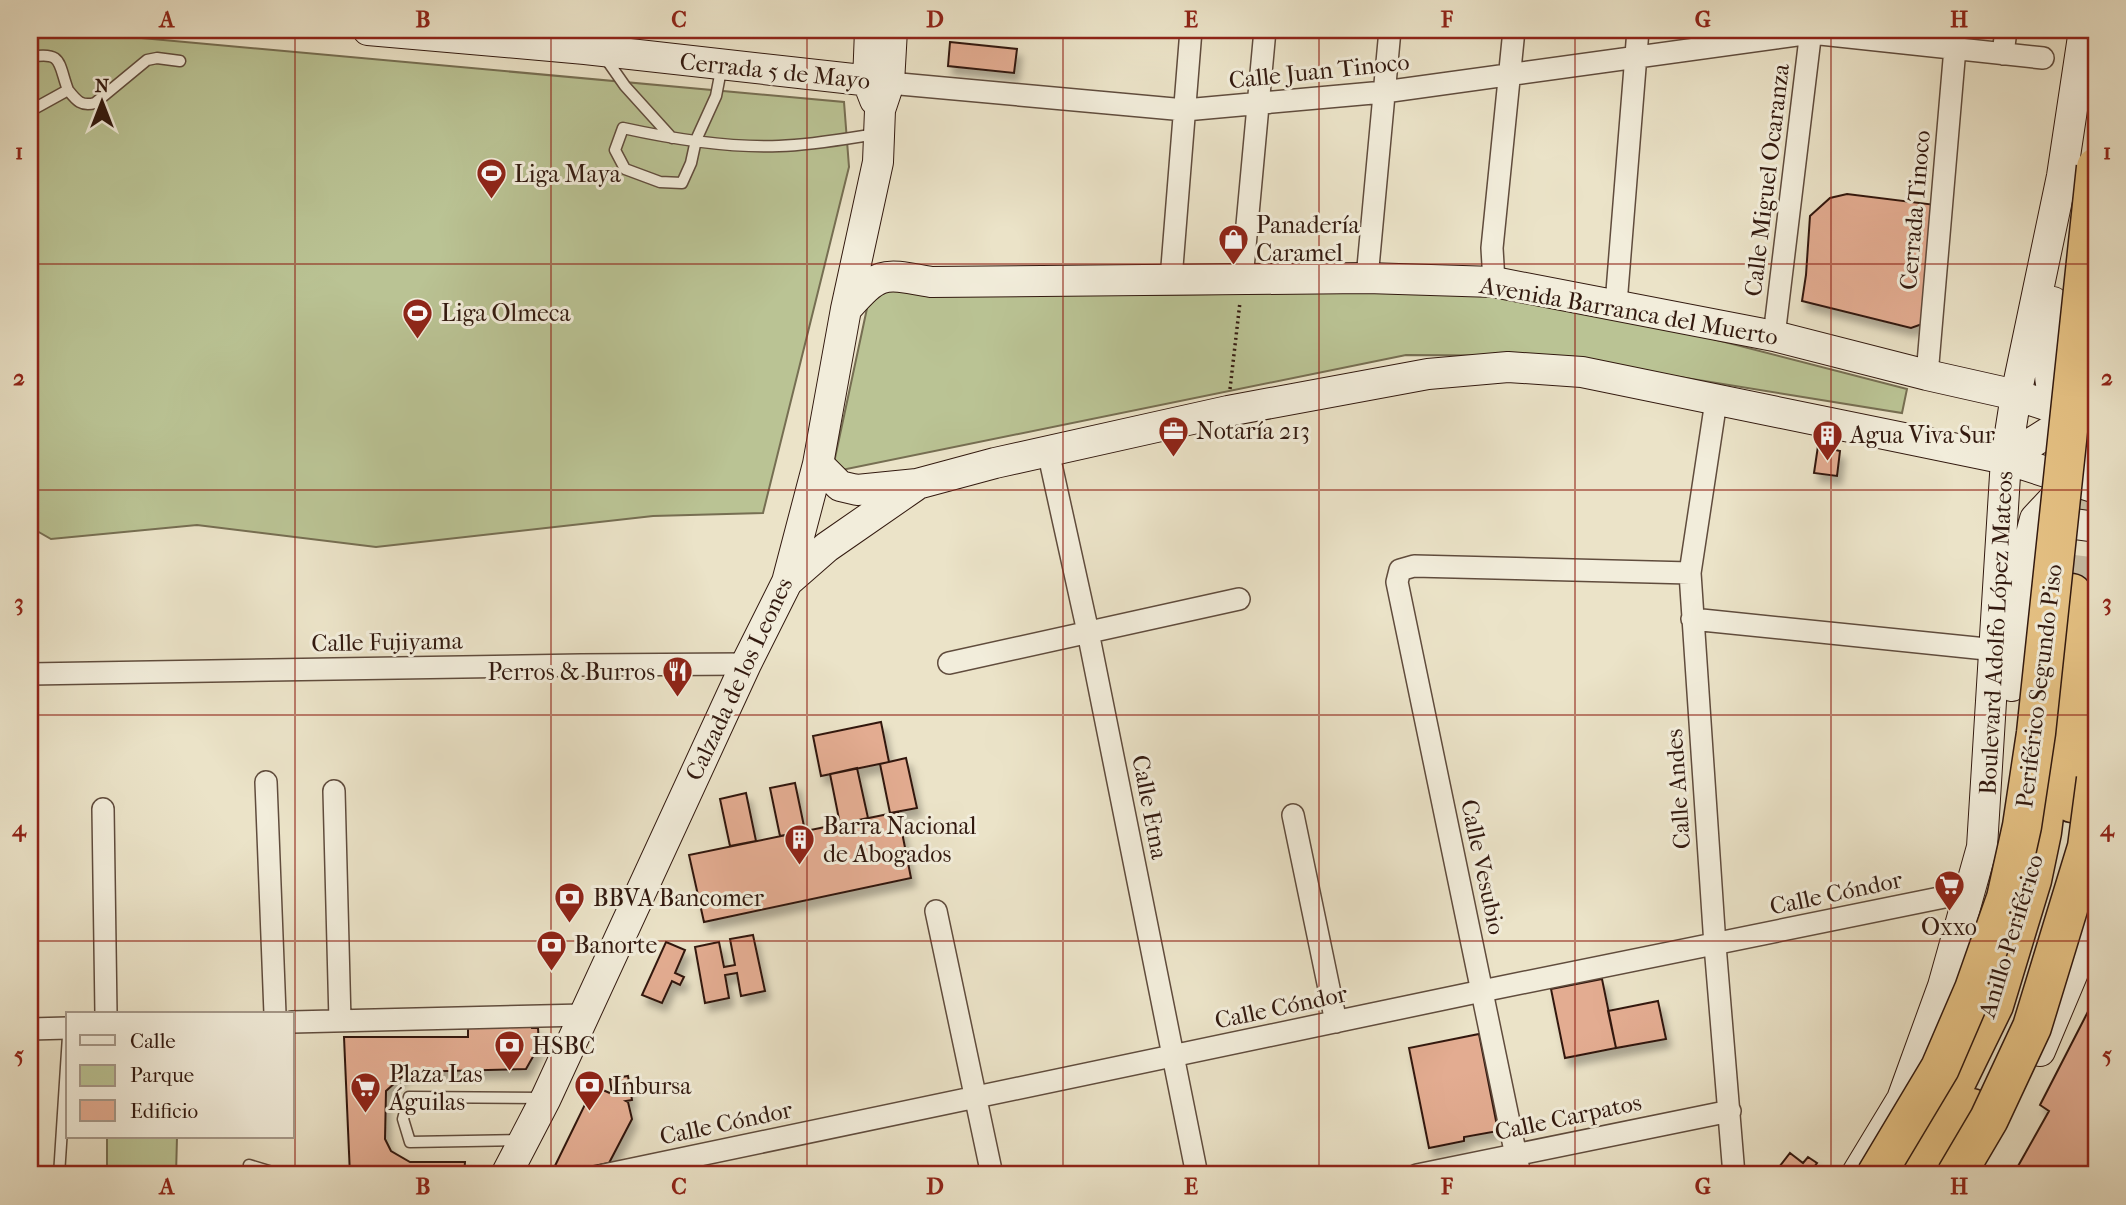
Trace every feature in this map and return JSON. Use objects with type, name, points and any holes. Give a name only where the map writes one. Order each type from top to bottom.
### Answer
[{"type":"highway","name":"Periférico Segundo Piso","points":[[1876,1175],[1940,1068],[1974,989],[2006,898],[2022,826],[2036,733],[2079,172]]},
{"type":"highway","name":"Anillo Periférico","points":[[1932,1175],[1972,1108],[1975,1073],[2032,880],[2042,832],[2072,593]]},
{"type":"highway","name":"Anillo Periférico","points":[[1899,1175],[1952,1091],[1975,1073],[2015,1016],[2067,841],[2096,635]]},
{"type":"highway","points":[[1955,1175],[1989,1119],[2032,1027],[2087,847],[2096,779]]},
{"type":"highway","points":[[1902,1099],[1975,1073],[1983,1163]]},
{"type":"main road","name":"Cerrada 5 de Mayo","points":[[368,30],[591,43],[722,65],[879,102]]},
{"type":"main road","points":[[870,30],[879,102]]},
{"type":"main road","points":[[879,102],[892,30]]},
{"type":"main road","name":"Boulevard Adolfo López Mateos","points":[[1856,1175],[1902,1099],[1943,986],[1982,847],[2006,459],[2016,394],[2079,172],[2084,30]]},
{"type":"main road","name":"Calzada de los Leones","points":[[506,1175],[546,1098],[746,664],[787,582],[818,464],[846,309],[878,162],[879,102]]},
{"type":"main road","points":[[2079,172],[2064,226],[2048,335],[2049,366],[2077,414],[2090,472]]},
{"type":"main road","points":[[864,226],[879,253],[898,276]]},
{"type":"main road","name":"Avenida Barranca del Muerto","points":[[846,309],[871,281],[898,276],[931,282],[1367,278],[1493,282],[1774,336],[1927,375],[2016,394],[2077,414]]},
{"type":"main road","points":[[2049,366],[2096,372]]},
{"type":"main road","points":[[818,464],[841,486],[857,490],[917,484],[1048,450],[1228,411],[1428,374],[1508,367],[1582,372],[2006,459],[2090,472]]},
{"type":"main road","points":[[2006,459],[2077,414]]},
{"type":"main road","points":[[1982,847],[2000,785],[2029,542],[2035,519],[2090,472]]},
{"type":"main road","points":[[787,582],[827,547],[917,484]]},
{"type":"main road","points":[[2035,519],[2096,527]]},
{"type":"main road","points":[[1983,1163],[2006,1126],[2093,932]]},
{"type":"street","points":[[1171,279],[1191,30]]},
{"type":"street","points":[[1242,279],[1265,30]]},
{"type":"street","points":[[1367,278],[1390,30]]},
{"type":"street","points":[[1493,282],[1492,248],[1514,30]]},
{"type":"street","points":[[1616,304],[1638,30]]},
{"type":"street","points":[[2003,54],[2006,30]]},
{"type":"street","name":"Calle Juan Tinoco","points":[[879,102],[1185,110],[1384,92],[1636,59],[1811,32],[2043,58]]},
{"type":"street","name":"Calle Miguel Ocaranza","points":[[1774,336],[1811,32]]},
{"type":"street","name":"Cerrada Tinoco","points":[[1927,375],[1955,48]]},
{"type":"street","name":"Calle Andes","points":[[1716,401],[1690,573],[1715,945],[1734,1175]]},
{"type":"street","name":"Calle Etna","points":[[1048,450],[1088,632],[1197,1175]]},
{"type":"street","name":"Calle Vesubio","points":[[1518,1165],[1397,582],[1401,570],[1413,566],[1690,573]]},
{"type":"street","points":[[949,663],[1239,599]]},
{"type":"street","points":[[1692,619],[1996,650]]},
{"type":"street","name":"Calle Fujiyama","points":[[30,674],[582,664],[746,664]]},
{"type":"street","points":[[265,782],[275,1012]]},
{"type":"street","points":[[334,791],[340,1021]]},
{"type":"street","points":[[103,809],[106,1012]]},
{"type":"street","points":[[1293,815],[1336,1022]]},
{"type":"street","name":"Calle Cóndor","points":[[604,1175],[1969,892]]},
{"type":"street","points":[[936,911],[992,1175]]},
{"type":"street","points":[[294,1022],[584,1015]]},
{"type":"street","points":[[30,1029],[66,1028]]},
{"type":"street","name":"Calle Carpatos","points":[[1417,1175],[1518,1165],[1730,1111]]},
{"type":"lane","points":[[591,43],[672,138]]},
{"type":"lane","points":[[30,57],[52,55],[57,59],[68,90],[78,102],[89,104],[95,103],[147,61],[157,58],[180,61]]},
{"type":"lane","points":[[722,65],[716,96],[696,140],[691,163],[682,183],[660,182],[625,169],[615,150],[623,128],[672,138],[696,140],[778,146],[879,102]]},
{"type":"lane","points":[[30,111],[68,90]]},
{"type":"lane","points":[[59,1175],[66,1067]]},
{"type":"lane","points":[[523,1140],[410,1142],[403,1119],[409,1097],[546,1098]]},
{"type":"lane","points":[[249,1166],[282,1175]]},
{"type":"path","points":[[1228,411],[1242,279]]},
{"type":"green space","name":"Liga Olmeca","points":[[30,30],[54,30],[844,102],[849,167],[763,513],[653,516],[376,547],[197,525],[51,539],[30,527]]},
{"type":"green space","points":[[872,285],[925,295],[1156,295],[1466,290],[1612,313],[1907,389],[1902,413],[1550,356],[1406,355],[832,472]]},
{"type":"green space","points":[[107,1138],[177,1138],[176,1175],[107,1175]]},
{"type":"building","points":[[950,42],[1017,49],[1014,73],[948,66]]},
{"type":"building","points":[[1847,194],[1936,205],[1925,323],[1911,328],[1802,301],[1810,216],[1830,198]]},
{"type":"building","name":"Agua Viva Sur","points":[[1818,446],[1840,451],[1837,476],[1814,473]]},
{"type":"building","points":[[881,722],[889,762],[821,776],[813,736]]},
{"type":"building","points":[[906,758],[917,808],[890,813],[880,764]]},
{"type":"building","points":[[857,768],[868,818],[840,824],[830,774]]},
{"type":"building","points":[[795,783],[805,831],[780,836],[770,788]]},
{"type":"building","points":[[746,793],[756,841],[730,846],[720,799]]},
{"type":"building","name":"Barra Nacional de Abogados","points":[[898,812],[911,878],[704,922],[689,855]]},
{"type":"building","points":[[753,935],[765,991],[741,996],[737,973],[725,975],[729,998],[705,1003],[695,947],[719,942],[724,967],[735,965],[730,939]]},
{"type":"building","points":[[666,942],[685,950],[675,973],[684,977],[680,985],[672,981],[662,1003],[642,995]]},
{"type":"building","points":[[1602,979],[1616,1048],[1565,1058],[1551,989]]},
{"type":"building","points":[[2096,996],[2096,1175],[2013,1175],[2049,1111],[2040,1105]]},
{"type":"building","points":[[1658,1001],[1666,1039],[1616,1048],[1608,1011]]},
{"type":"building","name":"Plaza Las Águilas","points":[[531,1023],[532,1028],[538,1028],[539,1046],[526,1069],[407,1072],[386,1091],[385,1139],[391,1151],[410,1162],[465,1162],[464,1175],[350,1175],[344,1037],[468,1037],[468,1025]]},
{"type":"building","points":[[1479,1034],[1498,1131],[1464,1137],[1464,1141],[1429,1148],[1409,1048]]},
{"type":"building","points":[[628,1076],[632,1100],[626,1101],[632,1119],[609,1163],[551,1174],[594,1086],[612,1094],[610,1079]]},
{"type":"building","points":[[1790,1153],[1803,1163],[1808,1157],[1817,1163],[1812,1170],[1819,1175],[1773,1175]]},
{"type":"tunnel","points":[[2072,593],[2096,398]]},
{"type":"place","name":"Liga Maya","points":[[491,201]]},
{"type":"place","name":"Panadería Caramel","points":[[1233,266]]},
{"type":"place","name":"Liga Olmeca","points":[[418,340]]},
{"type":"place","name":"Notaría 213","points":[[1173,458]]},
{"type":"place","name":"Agua Viva Sur","points":[[1827,462]]},
{"type":"place","name":"Perros & Burros","points":[[678,699]]},
{"type":"place","name":"Barra Nacional de Abogados","points":[[800,867]]},
{"type":"place","name":"Oxxo","points":[[1949,912]]},
{"type":"place","name":"BBVA Bancomer","points":[[570,925]]},
{"type":"place","name":"Banorte","points":[[551,972]]},
{"type":"place","name":"HSBC","points":[[509,1073]]},
{"type":"place","name":"Inbursa","points":[[589,1113]]},
{"type":"place","name":"Plaza Las Águilas","points":[[366,1115]]}]
